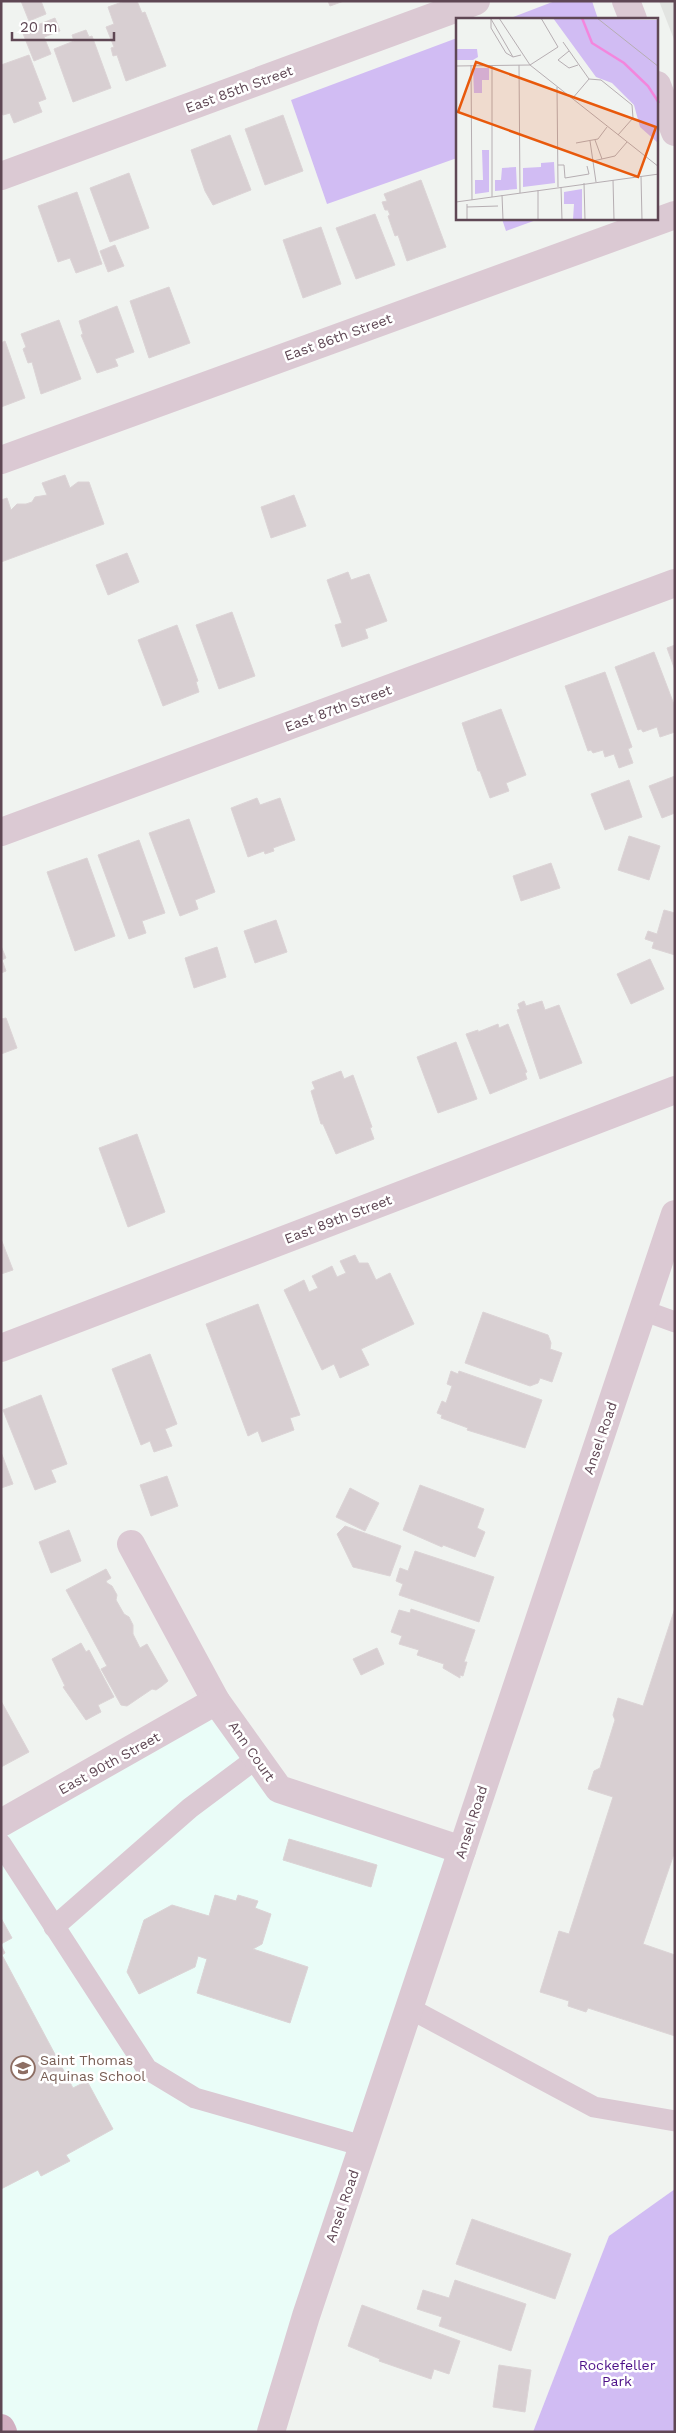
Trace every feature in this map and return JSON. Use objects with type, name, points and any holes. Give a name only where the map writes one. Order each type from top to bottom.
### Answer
[{"type":"main road","points":[[1,2428],[3,2432]]},
{"type":"street","name":"East 85th Street","points":[[1,176],[476,1]]},
{"type":"street","points":[[626,1],[633,18]]},
{"type":"street","points":[[658,88],[675,132]]},
{"type":"street","name":"East 86th Street","points":[[1,460],[675,215]]},
{"type":"street","name":"East 87th Street","points":[[1,832],[675,583]]},
{"type":"street","name":"East 89th Street","points":[[1,1348],[675,1090]]},
{"type":"street","name":"Ansel Road","points":[[271,2432],[306,2316],[675,1214]]},
{"type":"street","name":"Ann Court","points":[[131,1544],[216,1702],[279,1789],[462,1850]]},
{"type":"street","name":"East 90th Street","points":[[1,1823],[216,1702]]},
{"type":"lane","points":[[642,1310],[675,1322]]},
{"type":"lane","points":[[54,1927],[190,1808],[257,1758]]},
{"type":"lane","points":[[1,1844],[147,2069],[195,2098],[363,2146]]},
{"type":"lane","points":[[409,2008],[594,2108],[675,2121]]},
{"type":"shaded area","points":[[659,1],[675,1],[675,42]]},
{"type":"shaded area","points":[[216,1701],[279,1789],[462,1850],[271,2432],[1,2432],[1,1823]]},
{"type":"green space","points":[[555,1],[592,1],[598,18],[511,18]]},
{"type":"green space","points":[[456,38],[456,158],[327,204],[291,100]]},
{"type":"green space","points":[[502,220],[536,220],[506,231]]},
{"type":"green space","name":"Rockefeller Park","points":[[675,2189],[675,2432],[533,2432],[609,2236]]},
{"type":"building","points":[[21,1],[41,1],[46,14],[29,21]]},
{"type":"building","points":[[125,1],[137,1],[142,13],[145,12],[166,66],[126,81],[117,55],[113,56],[111,48],[114,47],[106,27],[114,24],[108,7]]},
{"type":"building","points":[[328,1],[344,1],[330,6]]},
{"type":"building","points":[[55,18],[60,31],[44,37],[51,54],[34,61],[22,31]]},
{"type":"building","points":[[86,30],[89,37],[92,36],[111,88],[73,102],[54,49],[74,41],[72,35]]},
{"type":"building","points":[[29,55],[46,99],[38,102],[42,112],[14,123],[10,113],[3,115],[1,111],[1,65]]},
{"type":"building","points":[[283,115],[303,171],[265,185],[245,129]]},
{"type":"building","points":[[230,135],[251,190],[213,205],[205,191],[191,150]]},
{"type":"building","points":[[129,173],[149,228],[110,242],[90,188]]},
{"type":"building","points":[[421,180],[446,247],[407,261],[398,235],[395,236],[388,216],[390,215],[388,210],[385,210],[382,202],[387,201],[384,194]]},
{"type":"building","points":[[77,192],[102,264],[76,273],[70,258],[58,262],[38,206]]},
{"type":"building","points":[[375,214],[395,265],[356,279],[336,228]]},
{"type":"building","points":[[321,227],[341,284],[303,298],[283,240]]},
{"type":"building","points":[[115,245],[124,266],[108,272],[100,251]]},
{"type":"building","points":[[169,287],[190,343],[149,358],[130,301]]},
{"type":"building","points":[[117,306],[134,352],[115,359],[118,366],[97,373],[81,335],[83,334],[79,321]]},
{"type":"building","points":[[59,320],[81,379],[41,394],[32,362],[28,363],[23,349],[26,347],[21,334]]},
{"type":"building","points":[[5,341],[25,398],[1,407],[1,343]]},
{"type":"building","points":[[65,475],[70,488],[78,482],[89,482],[104,524],[1,562],[1,500],[7,498],[11,510],[17,504],[32,502],[35,497],[47,495],[42,483]]},
{"type":"building","points":[[294,495],[306,526],[271,538],[261,507]]},
{"type":"building","points":[[127,553],[139,582],[108,595],[96,565]]},
{"type":"building","points":[[348,572],[351,580],[369,574],[387,621],[365,629],[368,638],[342,647],[335,625],[342,623],[327,580]]},
{"type":"building","points":[[232,612],[255,676],[219,689],[196,625]]},
{"type":"building","points":[[177,625],[198,681],[196,682],[199,692],[163,706],[138,640]]},
{"type":"building","points":[[675,645],[675,670],[667,648]]},
{"type":"building","points":[[654,652],[675,707],[675,732],[660,737],[657,727],[643,732],[641,729],[638,730],[615,667]]},
{"type":"building","points":[[605,672],[632,747],[628,749],[633,763],[619,768],[614,754],[605,757],[603,750],[593,753],[591,750],[588,751],[565,686]]},
{"type":"building","points":[[501,709],[526,775],[506,783],[509,791],[490,798],[480,771],[478,771],[462,723]]},
{"type":"building","points":[[675,776],[675,813],[662,818],[649,786]]},
{"type":"building","points":[[629,780],[642,817],[605,830],[591,794]]},
{"type":"building","points":[[257,798],[260,805],[280,798],[295,840],[273,848],[274,851],[265,854],[264,851],[248,857],[231,808]]},
{"type":"building","points":[[189,819],[215,892],[195,900],[198,909],[180,916],[149,833]]},
{"type":"building","points":[[629,836],[660,846],[649,880],[618,870]]},
{"type":"building","points":[[139,840],[165,913],[142,921],[146,933],[129,939],[98,855]]},
{"type":"building","points":[[87,858],[115,936],[75,951],[47,872]]},
{"type":"building","points":[[551,863],[560,888],[521,901],[513,876]]},
{"type":"building","points":[[664,910],[675,913],[675,955],[652,948],[654,942],[645,939],[648,931],[657,934]]},
{"type":"building","points":[[276,920],[287,952],[255,963],[244,931]]},
{"type":"building","points":[[1,946],[6,958],[2,960],[6,971],[1,973]]},
{"type":"building","points":[[217,947],[226,977],[194,988],[185,958]]},
{"type":"building","points":[[650,959],[664,989],[631,1004],[617,974]]},
{"type":"building","points":[[524,1001],[526,1006],[542,1001],[545,1010],[559,1005],[582,1063],[540,1079],[517,1010],[520,1009],[518,1004]]},
{"type":"building","points":[[6,1018],[17,1048],[1,1054],[1,1019]]},
{"type":"building","points":[[498,1024],[499,1028],[508,1024],[527,1072],[525,1073],[527,1079],[490,1094],[466,1034],[478,1030],[478,1032]]},
{"type":"building","points":[[456,1042],[477,1099],[438,1113],[417,1057]]},
{"type":"building","points":[[341,1071],[344,1079],[353,1075],[372,1127],[370,1128],[374,1139],[336,1154],[323,1124],[321,1124],[311,1091],[315,1089],[312,1082]]},
{"type":"building","points":[[137,1134],[165,1212],[128,1227],[99,1148]]},
{"type":"building","points":[[1,1239],[13,1270],[1,1274]]},
{"type":"building","points":[[355,1255],[359,1263],[368,1263],[376,1280],[390,1273],[414,1324],[361,1349],[369,1365],[340,1378],[334,1364],[322,1370],[284,1290],[304,1280],[309,1292],[318,1288],[312,1276],[332,1266],[337,1277],[346,1273],[340,1261]]},
{"type":"building","points":[[258,1304],[300,1415],[290,1418],[294,1430],[262,1442],[258,1431],[248,1436],[206,1324]]},
{"type":"building","points":[[483,1312],[548,1335],[551,1343],[550,1349],[562,1353],[552,1382],[540,1378],[538,1383],[530,1386],[465,1363]]},
{"type":"building","points":[[150,1354],[177,1424],[165,1429],[172,1446],[154,1452],[150,1441],[141,1445],[112,1369]]},
{"type":"building","points":[[451,1371],[458,1374],[459,1371],[542,1400],[525,1448],[467,1430],[468,1428],[441,1418],[442,1415],[437,1413],[442,1401],[446,1403],[452,1386],[447,1384]]},
{"type":"building","points":[[41,1395],[67,1464],[51,1470],[56,1482],[35,1490],[3,1410]]},
{"type":"building","points":[[1,1452],[13,1484],[1,1488]]},
{"type":"building","points":[[167,1476],[178,1506],[151,1516],[140,1485]]},
{"type":"building","points":[[420,1485],[484,1509],[477,1528],[485,1532],[475,1557],[443,1545],[442,1547],[403,1530]]},
{"type":"building","points":[[350,1488],[379,1503],[365,1531],[336,1517]]},
{"type":"building","points":[[345,1526],[401,1546],[390,1576],[353,1567],[337,1534]]},
{"type":"building","points":[[69,1530],[81,1561],[51,1573],[39,1542]]},
{"type":"building","points":[[415,1551],[494,1577],[479,1622],[399,1595],[403,1584],[396,1581],[400,1568],[408,1571]]},
{"type":"building","points":[[106,1569],[111,1578],[106,1581],[112,1586],[117,1595],[116,1600],[124,1614],[129,1617],[133,1625],[133,1634],[140,1648],[147,1644],[168,1681],[127,1706],[121,1705],[101,1669],[107,1666],[66,1590]]},
{"type":"building","points":[[675,1608],[675,1851],[643,1944],[675,1955],[675,2036],[588,2008],[586,2012],[568,2006],[569,2001],[540,1992],[559,1931],[569,1934],[613,1797],[588,1789],[594,1771],[600,1768],[615,1720],[613,1715],[618,1698],[643,1706]]},
{"type":"building","points":[[411,1609],[475,1630],[464,1662],[467,1662],[463,1676],[460,1675],[460,1678],[443,1668],[444,1664],[417,1655],[419,1650],[399,1644],[402,1636],[391,1632],[399,1610],[410,1613]]},
{"type":"building","points":[[81,1643],[86,1652],[89,1650],[114,1697],[98,1705],[101,1712],[86,1720],[63,1687],[65,1686],[52,1659]]},
{"type":"building","points":[[377,1648],[384,1664],[361,1675],[353,1659]]},
{"type":"building","points":[[1,1701],[29,1752],[1,1767]]},
{"type":"building","points":[[289,1839],[377,1865],[371,1887],[283,1860]]},
{"type":"building","points":[[215,1895],[236,1901],[238,1895],[258,1901],[255,1908],[271,1914],[262,1944],[253,1949],[308,1967],[290,2023],[197,1993],[207,1959],[198,1956],[195,1967],[139,1994],[127,1972],[144,1920],[172,1905],[209,1916]]},
{"type":"building","points":[[1,1918],[12,1938],[1,1944]]},
{"type":"building","points":[[1,1945],[5,1953],[2,1955],[73,2088],[87,2081],[113,2129],[66,2155],[70,2161],[41,2176],[38,2170],[1,2189]]},
{"type":"building","points":[[472,2219],[571,2254],[555,2299],[456,2264]]},
{"type":"building","points":[[455,2280],[526,2304],[511,2351],[439,2326],[442,2317],[417,2309],[423,2290],[449,2298]]},
{"type":"building","points":[[362,2305],[460,2341],[449,2374],[434,2369],[431,2379],[379,2361],[380,2359],[348,2346]]},
{"type":"building","points":[[499,2365],[531,2370],[525,2412],[493,2407]]},
{"type":"place","name":"Saint Thomas Aquinas School","points":[[23,2068]]}]
